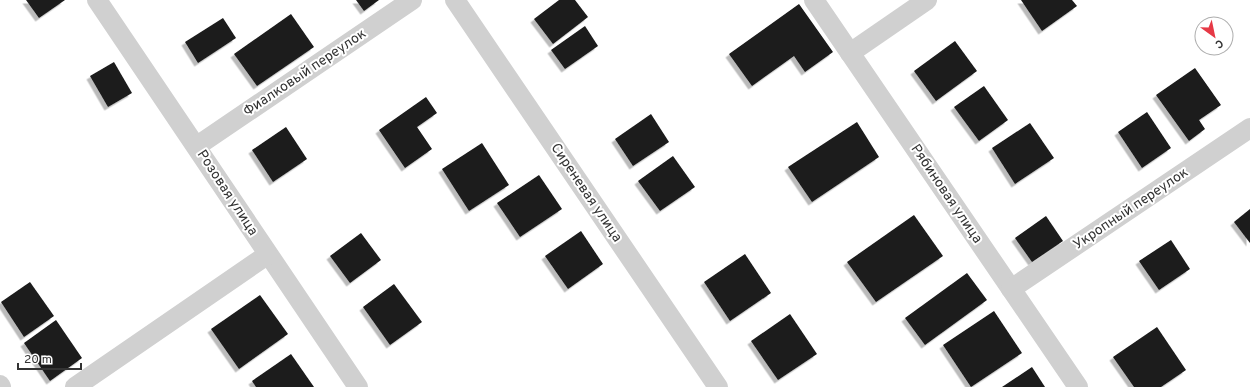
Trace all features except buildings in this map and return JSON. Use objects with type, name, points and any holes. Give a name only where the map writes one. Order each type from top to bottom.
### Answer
[{"type":"street","name":"Розовая улица","points":[[97,0],[197,146],[267,255],[358,387]]},
{"type":"street","name":"Фиалковый переулок","points":[[197,146],[412,0]]},
{"type":"street","name":"Сиреневая улица","points":[[455,0],[718,387]]},
{"type":"street","name":"Рябиновая улица","points":[[814,0],[1078,387]]},
{"type":"street","points":[[850,53],[927,0]]},
{"type":"street","name":"Укропный переулок","points":[[1011,289],[1250,128]]},
{"type":"street","points":[[75,387],[267,255]]}]
